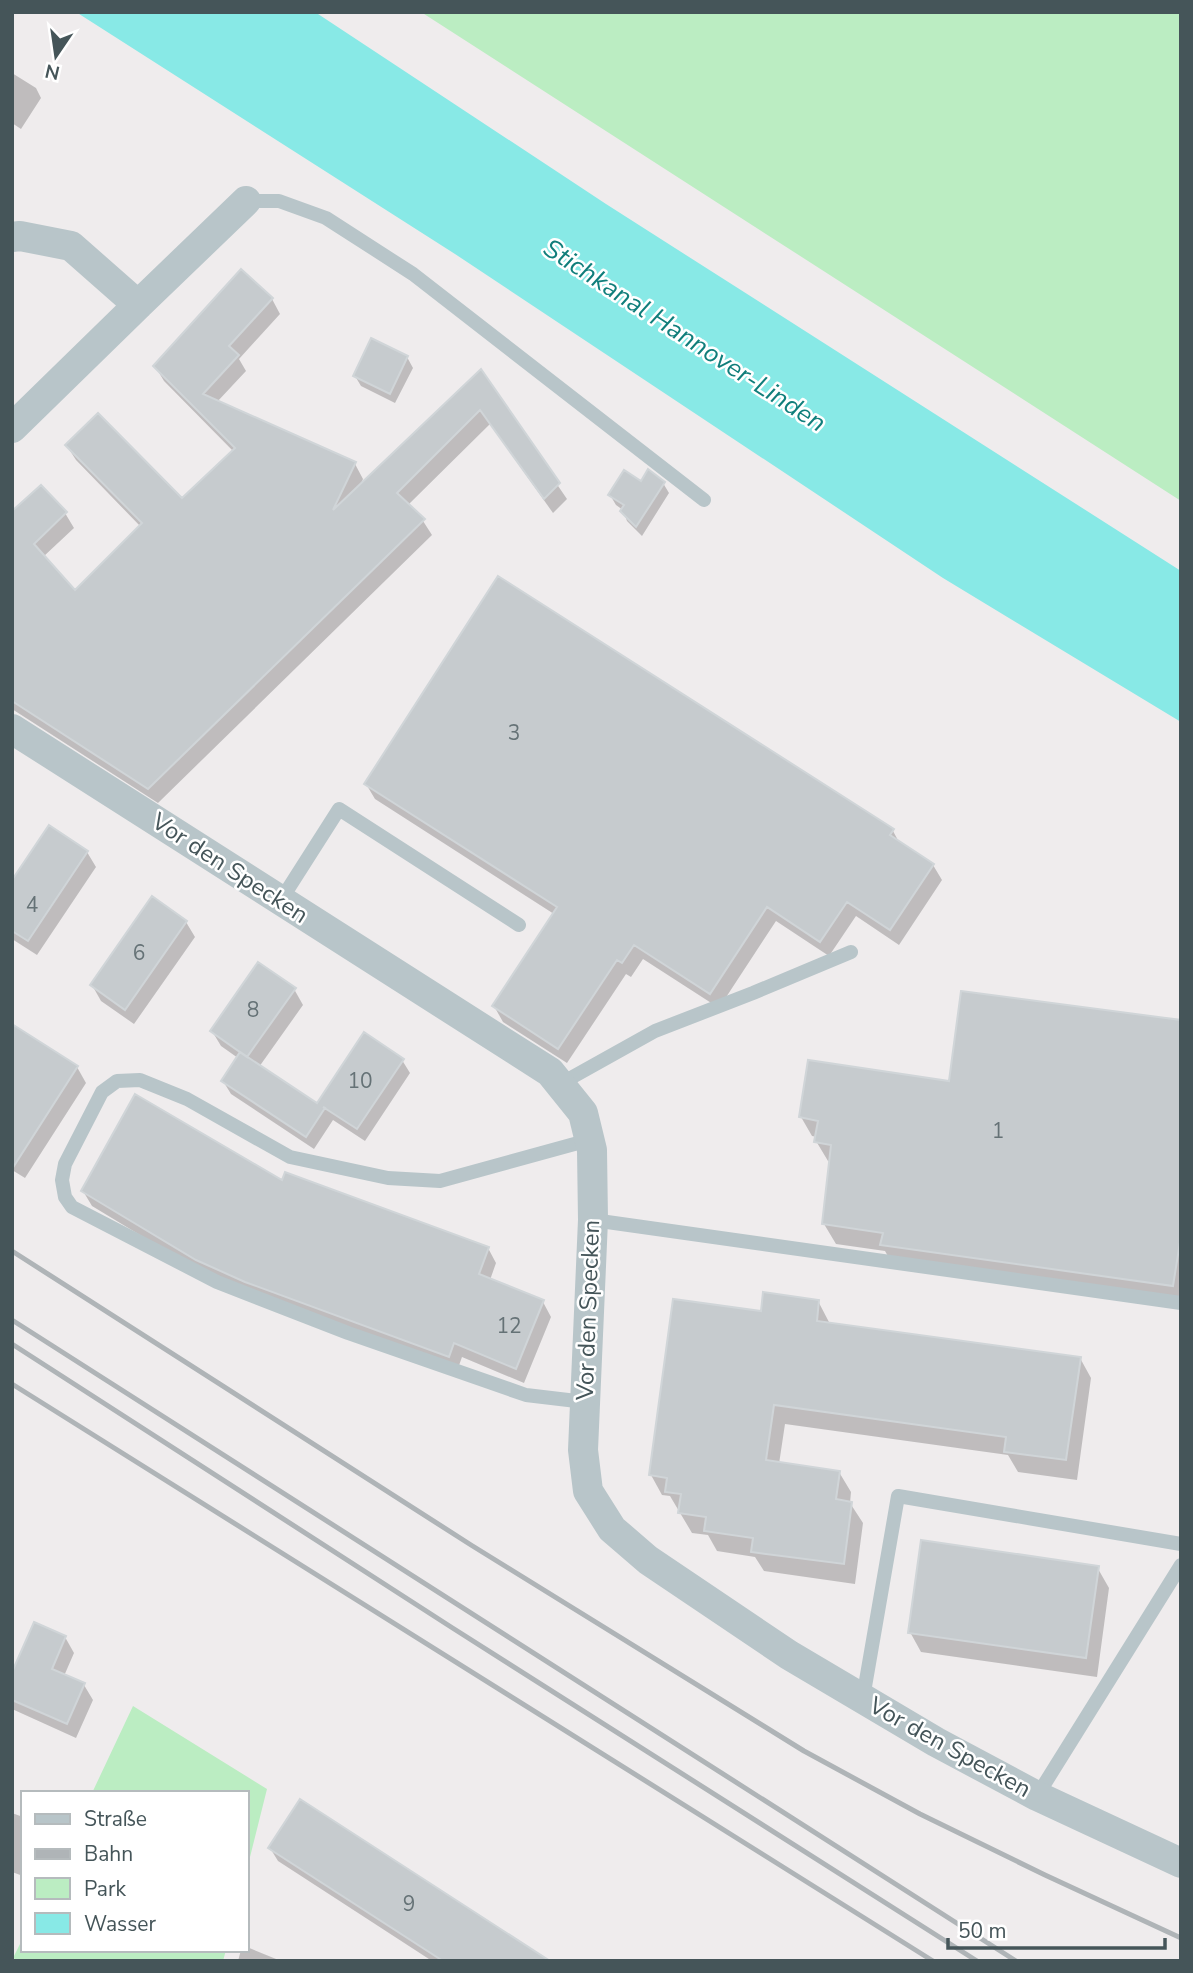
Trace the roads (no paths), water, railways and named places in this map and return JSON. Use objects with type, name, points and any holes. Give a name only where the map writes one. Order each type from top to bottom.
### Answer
[{"type":"street","points":[[12,428],[246,201]]},
{"type":"street","points":[[12,237],[20,236],[71,246],[138,305]]},
{"type":"street","name":"Vor den Specken","points":[[12,729],[550,1072],[583,1113],[589,1140],[593,1220],[583,1450],[588,1491],[612,1528],[648,1560],[789,1655],[936,1742],[1037,1796],[1181,1863]]},
{"type":"lane","points":[[246,201],[279,201],[326,218],[413,274],[704,500]]},
{"type":"lane","points":[[281,900],[339,809],[519,925]]},
{"type":"lane","points":[[560,1084],[655,1031],[754,993],[851,951]]},
{"type":"lane","points":[[585,1402],[526,1395],[348,1333],[217,1282],[72,1207],[65,1197],[62,1181],[65,1164],[102,1091],[117,1080],[139,1080],[187,1099],[290,1157],[388,1178],[440,1181],[589,1140]]},
{"type":"lane","points":[[593,1220],[1181,1303]]},
{"type":"lane","points":[[863,1698],[898,1496],[1181,1544]]},
{"type":"lane","points":[[1037,1796],[1181,1565]]},
{"type":"water","name":"Stichkanal Hannover-Linden","points":[[76,12],[315,12],[606,204],[1181,571],[1181,722],[943,578],[455,254]]},
{"type":"railway","points":[[12,1251],[471,1545],[804,1751],[920,1814],[1181,1938]]},
{"type":"railway","points":[[12,1320],[1016,1961]]},
{"type":"railway","points":[[12,1344],[977,1961]]},
{"type":"railway","points":[[12,1384],[933,1961]]}]
